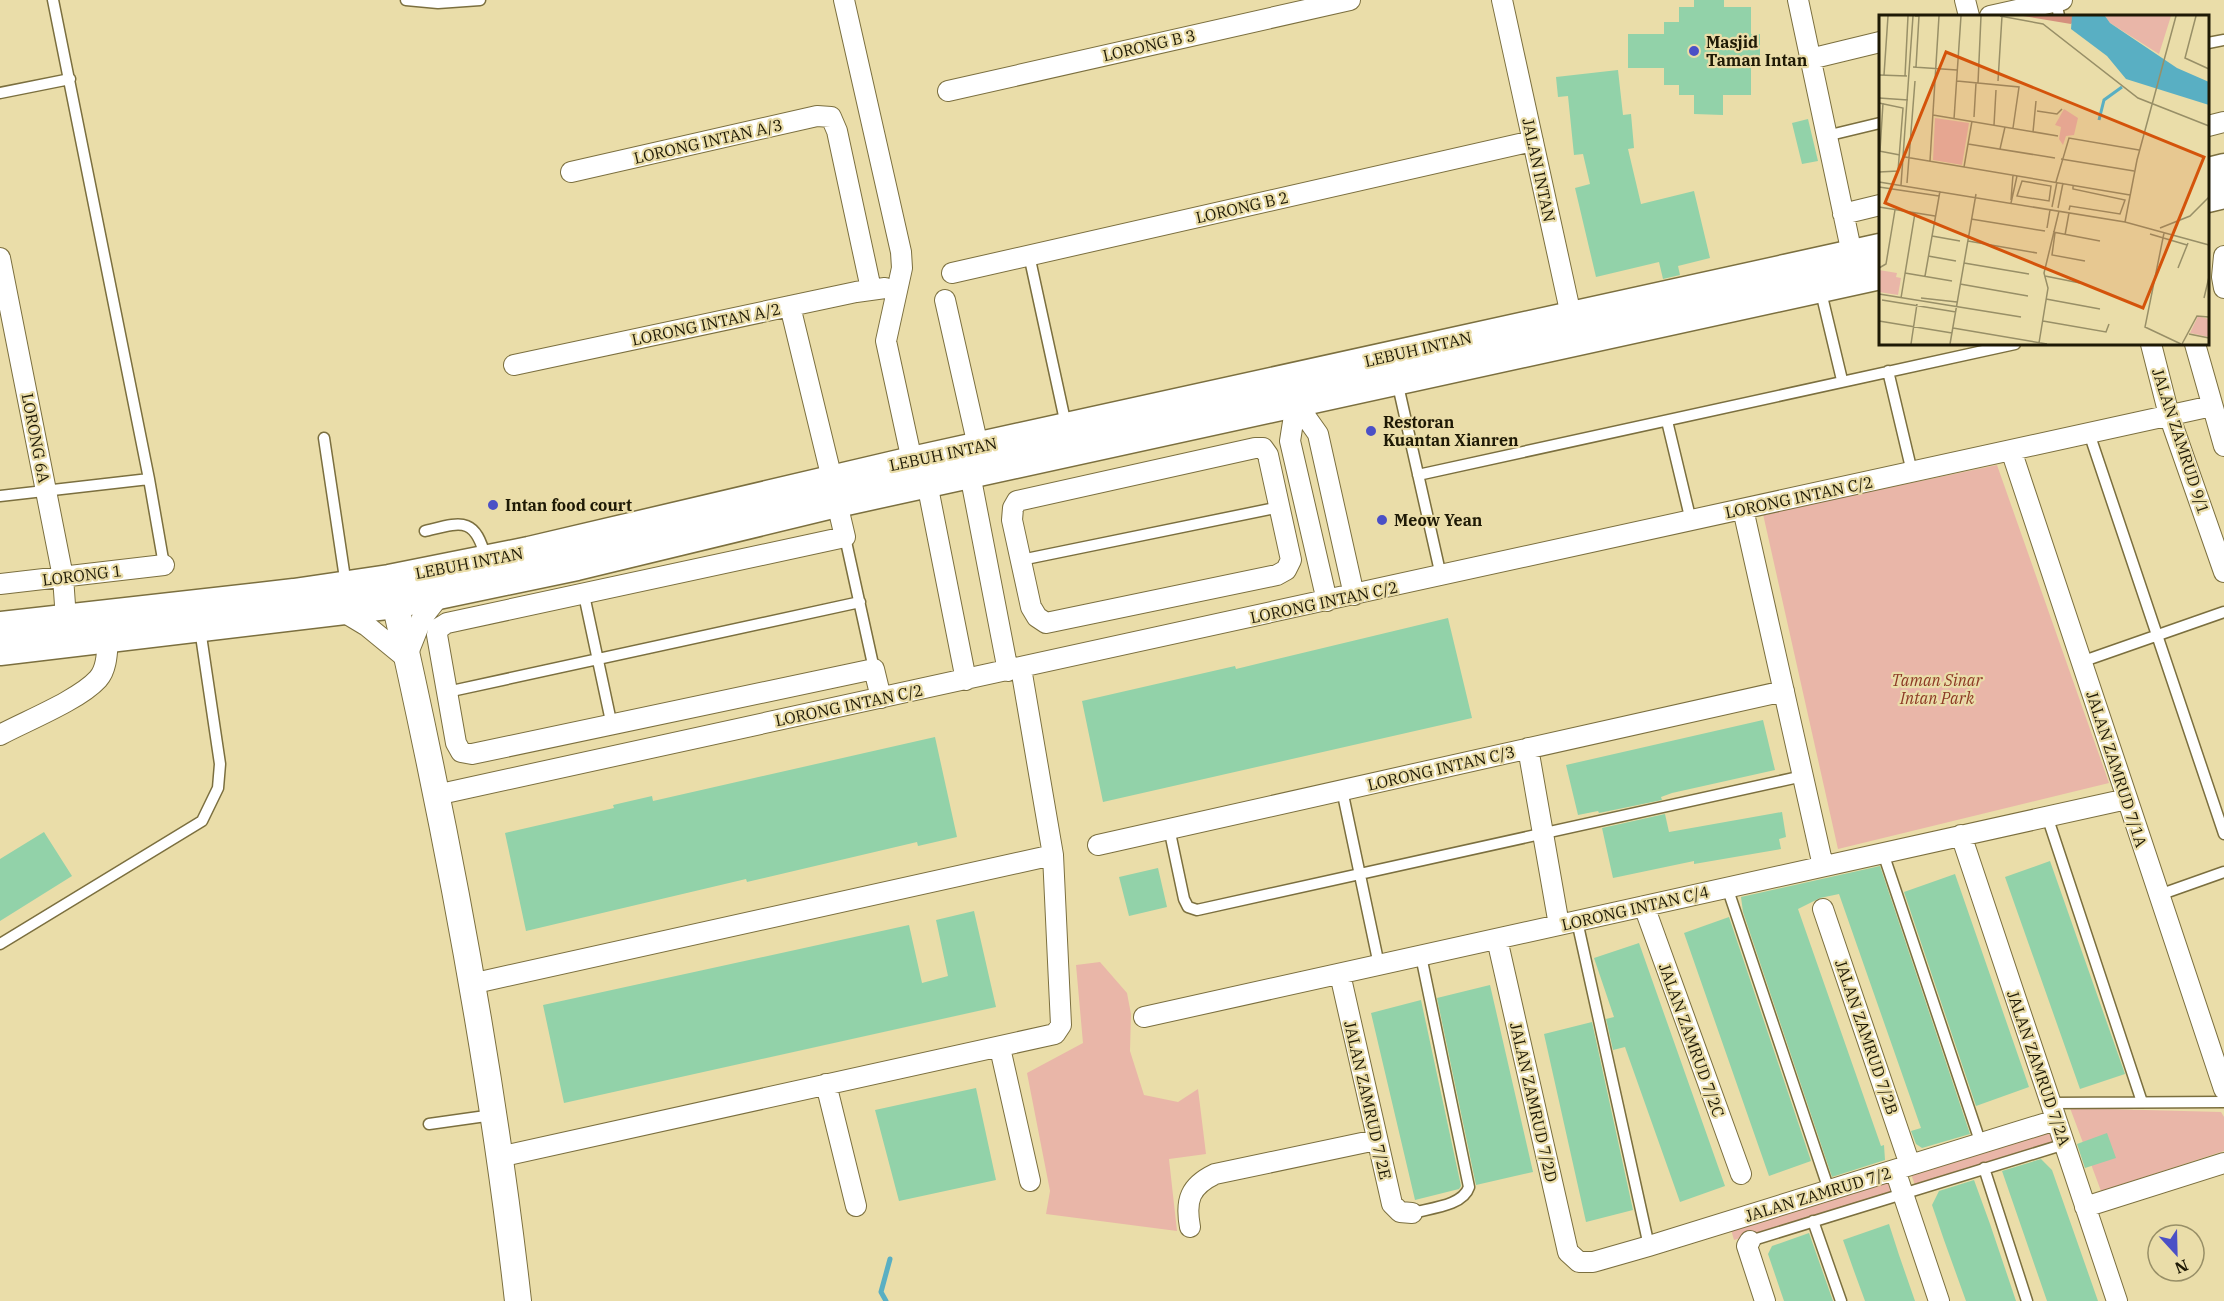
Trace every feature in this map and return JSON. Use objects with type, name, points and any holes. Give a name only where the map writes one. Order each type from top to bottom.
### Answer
[{"type":"main road","points":[[2209,172],[2224,168]]},
{"type":"main road","points":[[2209,198],[2224,194]]},
{"type":"main road","name":"LEBUH INTAN","points":[[920,472],[970,474],[1293,390],[1573,327],[1879,248]]},
{"type":"main road","name":"LEBUH INTAN","points":[[0,651],[200,629],[344,598],[392,591],[486,559],[920,472],[978,446],[1066,427],[1293,390],[1397,381],[1573,327],[1879,275]]},
{"type":"main road","name":"LEBUH INTAN","points":[[392,591],[441,594],[578,566],[834,491]]},
{"type":"main road","points":[[529,551],[564,552],[572,555],[578,566]]},
{"type":"main road","name":"LEBUH INTAN","points":[[0,626],[344,598]]},
{"type":"street","points":[[844,0],[898,234],[902,268],[886,341],[920,472],[966,680]]},
{"type":"street","name":"LORONG B 3","points":[[948,91],[1350,0]]},
{"type":"street","name":"JALAN INTAN","points":[[1502,0],[1573,327]]},
{"type":"street","points":[[1797,0],[1852,254]]},
{"type":"street","points":[[1965,0],[1969,15]]},
{"type":"street","points":[[1997,15],[2059,6]]},
{"type":"street","points":[[1810,58],[1879,42]]},
{"type":"street","name":"LORONG INTAN A/3","points":[[571,172],[817,116],[831,117],[837,131],[871,289]]},
{"type":"street","points":[[2209,126],[2224,122]]},
{"type":"street","name":"LORONG B 2","points":[[952,273],[1533,141]]},
{"type":"street","points":[[1843,214],[1879,205]]},
{"type":"street","points":[[2224,256],[2222,277],[2224,288]]},
{"type":"street","name":"LORONG 6A","points":[[0,258],[3,290],[63,577],[66,619]]},
{"type":"street","name":"LORONG INTAN A/2","points":[[514,365],[871,289],[898,288]]},
{"type":"street","points":[[945,300],[978,446]]},
{"type":"street","points":[[790,306],[845,537],[447,623],[440,628],[437,635],[456,743],[461,752],[472,754],[874,669],[881,698]]},
{"type":"street","name":"JALAN ZAMRUD 9/1","points":[[2151,345],[2169,415],[2224,572]]},
{"type":"street","points":[[2195,345],[2224,446]]},
{"type":"street","points":[[1293,390],[1318,434],[1354,595]]},
{"type":"street","points":[[1293,390],[1290,441],[1327,601]]},
{"type":"street","name":"LORONG INTAN C/2","points":[[436,795],[2212,406]]},
{"type":"street","points":[[1290,441],[1318,434]]},
{"type":"street","points":[[1263,448],[1268,455],[1280,507],[1291,560],[1286,570],[1277,575],[1046,623],[1037,617],[1031,607],[1012,520],[1013,508],[1017,501],[1263,448]]},
{"type":"street","name":"JALAN ZAMRUD 7/1A","points":[[2011,450],[2224,1089]]},
{"type":"street","points":[[498,1157],[1000,1048],[1055,1034],[1061,1025],[1053,855],[1015,669],[989,568],[970,474]]},
{"type":"street","points":[[1280,507],[1304,501]]},
{"type":"street","points":[[1743,509],[1823,866]]},
{"type":"street","points":[[989,568],[1021,560]]},
{"type":"street","name":"LORONG 1","points":[[0,584],[164,565]]},
{"type":"street","points":[[578,566],[584,595]]},
{"type":"street","points":[[392,591],[436,795],[471,984],[493,1115],[518,1301]]},
{"type":"street","points":[[406,658],[422,618],[441,594]]},
{"type":"street","points":[[344,598],[367,626],[406,658]]},
{"type":"street","points":[[0,735],[81,693],[99,678],[106,662],[108,639]]},
{"type":"street","name":"LORONG INTAN C/3","points":[[1098,845],[1784,691]]},
{"type":"street","points":[[612,726],[618,756]]},
{"type":"street","points":[[1528,748],[1544,834],[1568,923]]},
{"type":"street","name":"LORONG INTAN C/4","points":[[1144,1017],[2127,799]]},
{"type":"street","name":"JALAN ZAMRUD 7/2A","points":[[1961,835],[2117,1301]]},
{"type":"street","points":[[471,984],[1053,855]]},
{"type":"street","name":"JALAN ZAMRUD 7/2C","points":[[1644,906],[1741,1174]]},
{"type":"street","name":"JALAN ZAMRUD 7/2B","points":[[1823,909],[1903,1168],[1903,1193],[1939,1301]]},
{"type":"street","name":"JALAN ZAMRUD 7/2D","points":[[1497,939],[1568,1252],[1579,1262]]},
{"type":"street","name":"JALAN ZAMRUD 7/2E","points":[[1340,974],[1392,1204],[1400,1212],[1412,1213]]},
{"type":"street","points":[[1000,1048],[1030,1181]]},
{"type":"street","points":[[826,1084],[856,1206]]},
{"type":"street","name":"JALAN ZAMRUD 7/2","points":[[1579,1262],[1593,1262],[1648,1246],[1981,1144],[2054,1112]]},
{"type":"street","points":[[1190,1227],[1187,1210],[1189,1194],[1199,1182],[1215,1173],[1376,1140]]},
{"type":"street","points":[[2085,1207],[2224,1162]]},
{"type":"street","points":[[1750,1241],[1747,1246],[1765,1301]]},
{"type":"lane","points":[[53,0],[149,479],[164,565]]},
{"type":"lane","points":[[406,0],[438,3],[480,0]]},
{"type":"lane","points":[[2209,43],[2224,40]]},
{"type":"lane","points":[[0,93],[70,79]]},
{"type":"lane","points":[[1826,136],[1879,123]]},
{"type":"lane","points":[[1029,255],[1066,427]]},
{"type":"lane","points":[[1820,287],[1842,380]]},
{"type":"lane","points":[[1418,475],[1842,380],[2010,345]]},
{"type":"lane","points":[[1888,371],[1912,472]]},
{"type":"lane","points":[[1397,381],[1441,576]]},
{"type":"lane","points":[[1667,421],[1691,521]]},
{"type":"lane","points":[[2089,433],[2224,834]]},
{"type":"lane","points":[[324,438],[344,598]]},
{"type":"lane","points":[[0,496],[149,479]]},
{"type":"lane","points":[[1021,560],[1280,507]]},
{"type":"lane","points":[[425,531],[458,523],[470,526],[479,537],[486,559]]},
{"type":"lane","points":[[845,537],[874,669]]},
{"type":"lane","points":[[584,595],[612,726]]},
{"type":"lane","points":[[447,692],[860,602]]},
{"type":"lane","points":[[2081,662],[2224,612]]},
{"type":"lane","points":[[0,944],[202,821],[218,788],[220,764],[200,629]]},
{"type":"lane","points":[[1169,828],[1184,898],[1188,907],[1197,910],[1803,776]]},
{"type":"lane","points":[[1342,790],[1379,965]]},
{"type":"lane","points":[[2047,816],[2142,1102]]},
{"type":"lane","points":[[1883,853],[1981,1144]]},
{"type":"lane","points":[[2159,895],[2224,872]]},
{"type":"lane","points":[[1727,887],[1829,1190]]},
{"type":"lane","points":[[1568,923],[1648,1246]]},
{"type":"lane","points":[[1412,1213],[1459,1200],[1467,1194],[1469,1187],[1421,956]]},
{"type":"lane","points":[[2054,1112],[2142,1102],[2224,1102]]},
{"type":"lane","points":[[429,1124],[493,1115]]},
{"type":"lane","points":[[1750,1241],[2065,1144]]},
{"type":"lane","points":[[1984,1168],[2027,1301]]},
{"type":"lane","points":[[1813,1221],[1840,1301]]},
{"type":"green space","name":"Taman Sinar Intan Park","points":[[1997,465],[2109,783],[1838,849],[1763,514]]},
{"type":"green space","points":[[1100,962],[1127,993],[1131,1014],[1130,1051],[1144,1095],[1178,1102],[1198,1089],[1206,1154],[1169,1159],[1177,1231],[1046,1214],[1050,1191],[1027,1073],[1083,1043],[1076,965]]},
{"type":"green space","points":[[2070,1108],[2221,1112],[2224,1117],[2224,1151],[2101,1191]]},
{"type":"green space","points":[[2050,1132],[2053,1144],[1915,1185],[1911,1174]]},
{"type":"green space","points":[[1887,1179],[1892,1193],[1734,1240],[1730,1226]]},
{"type":"building","name":"Masjid Taman Intan","points":[[1694,0],[1724,0],[1724,7],[1751,7],[1751,34],[1760,34],[1760,68],[1751,68],[1751,95],[1723,95],[1723,115],[1694,114],[1694,95],[1679,95],[1679,85],[1664,85],[1664,68],[1628,68],[1628,34],[1664,34],[1664,22],[1679,22],[1679,7],[1694,7]]},
{"type":"building","points":[[1618,70],[1623,115],[1631,114],[1634,148],[1628,149],[1641,204],[1694,191],[1710,258],[1678,266],[1680,275],[1663,279],[1659,262],[1596,277],[1575,188],[1590,184],[1583,154],[1574,155],[1568,96],[1558,97],[1556,77]]},
{"type":"building","points":[[1808,119],[1818,161],[1802,164],[1792,123]]},
{"type":"building","points":[[1448,618],[1472,718],[1103,802],[1082,701],[1235,666],[1236,669]]},
{"type":"building","points":[[1763,720],[1775,770],[1672,793],[1661,797],[1662,800],[1578,815],[1566,765]]},
{"type":"building","points":[[935,737],[957,837],[918,846],[917,842],[747,882],[746,879],[526,931],[505,833],[614,808],[613,805],[652,796],[653,801]]},
{"type":"building","points":[[1782,812],[1786,837],[1779,839],[1781,849],[1694,864],[1694,861],[1613,878],[1602,828],[1665,814],[1669,832]]},
{"type":"building","points":[[44,832],[72,876],[0,921],[0,859]]},
{"type":"building","points":[[2050,861],[2125,1074],[2080,1089],[2005,877]]},
{"type":"building","points":[[1880,866],[1970,1134],[1922,1148],[1916,1144],[1911,1131],[1921,1128],[1839,894],[1820,898],[1798,909],[1881,1146],[1884,1145],[1885,1160],[1832,1177],[1743,912],[1741,897]]},
{"type":"building","points":[[1158,868],[1167,907],[1129,916],[1119,877]]},
{"type":"building","points":[[1955,874],[2029,1087],[1976,1106],[1904,892]]},
{"type":"building","points":[[974,911],[996,1007],[564,1103],[543,1005],[909,925],[922,983],[948,976],[936,920]]},
{"type":"building","points":[[1729,917],[1811,1161],[1769,1176],[1684,933]]},
{"type":"building","points":[[1639,943],[1725,1186],[1680,1202],[1625,1047],[1613,1050],[1606,1019],[1614,1017],[1594,958]]},
{"type":"building","points":[[1490,985],[1533,1172],[1476,1185],[1437,998]]},
{"type":"building","points":[[1421,1000],[1461,1186],[1459,1189],[1415,1200],[1371,1013]]},
{"type":"building","points":[[1592,1022],[1633,1210],[1586,1222],[1544,1034]]},
{"type":"building","points":[[976,1088],[996,1180],[899,1201],[875,1110]]},
{"type":"building","points":[[2107,1133],[2116,1158],[2085,1168],[2077,1144]]},
{"type":"building","points":[[2041,1159],[2052,1170],[2098,1301],[2047,1301],[2002,1171]]},
{"type":"building","points":[[1974,1180],[2016,1301],[1966,1301],[1944,1240],[1932,1205],[1939,1191]]},
{"type":"building","points":[[1889,1224],[1915,1301],[1865,1301],[1843,1240]]},
{"type":"building","points":[[1809,1233],[1833,1301],[1784,1301],[1768,1254],[1772,1246]]},
{"type":"waterway","points":[[886,1301],[881,1292],[890,1259]]},
{"type":"place","name":"Masjid Taman Intan","points":[[1694,51]]},
{"type":"place","name":"Restoran Kuantan Xianren","points":[[1371,431]]},
{"type":"place","name":"Intan food court","points":[[493,505]]},
{"type":"place","name":"Meow Yean","points":[[1382,520]]}]
